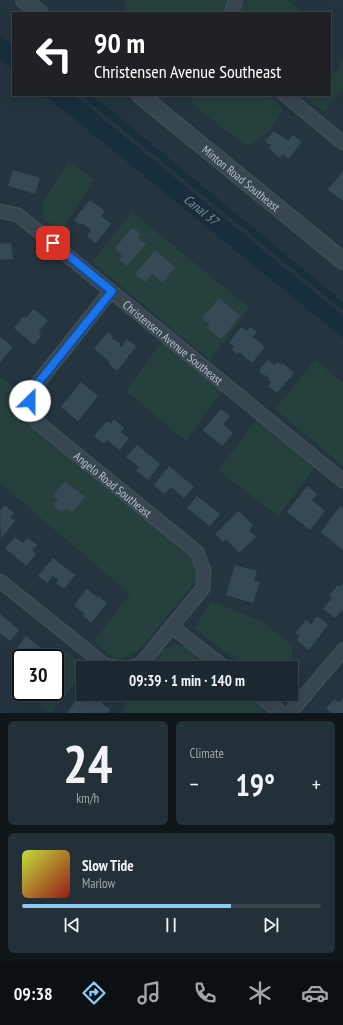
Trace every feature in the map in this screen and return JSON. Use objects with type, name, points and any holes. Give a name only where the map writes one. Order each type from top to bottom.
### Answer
[{"type":"street","points":[[24,0],[39,12]]},
{"type":"street","points":[[231,12],[236,0]]},
{"type":"street","name":"Minton Road Southeast","points":[[141,96],[343,261]]},
{"type":"street","points":[[286,96],[343,143]]},
{"type":"street","name":"Christensen Avenue Southeast","points":[[0,211],[18,214],[343,481]]},
{"type":"street","name":"Angelo Road Southeast","points":[[112,291],[33,389],[30,401],[37,422],[197,552],[204,571],[203,588],[143,661]]},
{"type":"street","points":[[0,581],[99,661]]},
{"type":"street","points":[[172,626],[215,661]]},
{"type":"street","points":[[290,713],[343,650]]},
{"type":"street","points":[[266,701],[281,713]]},
{"type":"green space","points":[[126,0],[230,0],[224,12],[126,12]]},
{"type":"green space","points":[[246,0],[288,0],[303,12],[238,12]]},
{"type":"green space","points":[[343,60],[343,89],[324,112],[305,96],[331,96],[331,75],[337,70]]},
{"type":"green space","points":[[190,96],[268,96],[278,103],[282,110],[270,131],[248,146],[195,107]]},
{"type":"green space","points":[[69,161],[94,180],[60,231],[44,220],[42,203]]},
{"type":"green space","points":[[132,212],[249,308],[210,360],[92,262]]},
{"type":"green space","points":[[163,340],[222,390],[186,441],[126,391]]},
{"type":"green space","points":[[315,360],[343,383],[343,466],[275,409]]},
{"type":"green space","points":[[0,376],[19,392],[19,399],[30,421],[188,550],[197,565],[198,572],[196,581],[138,651],[118,661],[115,661],[94,641],[130,594],[0,483]]},
{"type":"green space","points":[[258,418],[316,466],[278,516],[218,470]]},
{"type":"green space","points":[[211,601],[261,621],[292,645],[292,661],[237,661],[195,628]]},
{"type":"green space","points":[[178,644],[186,647],[203,661],[149,661],[154,656],[172,645]]},
{"type":"green space","points":[[65,651],[78,661],[76,661],[76,682],[64,697]]},
{"type":"green space","points":[[37,701],[61,701],[51,713]]},
{"type":"green space","points":[[125,701],[253,701],[267,713],[124,713]]},
{"type":"water","points":[[0,35],[12,44],[12,68],[0,59]]},
{"type":"water","name":"Canal 37","points":[[46,96],[75,96],[343,316],[343,338]]},
{"type":"water","points":[[82,96],[93,96],[343,302],[343,310]]},
{"type":"building","points":[[274,131],[288,141],[293,135],[302,142],[288,159],[283,154],[280,158],[269,148],[271,146],[265,141]]},
{"type":"building","points":[[13,170],[40,178],[35,194],[8,186]]},
{"type":"building","points":[[343,171],[343,201],[328,190]]},
{"type":"building","points":[[90,200],[105,211],[101,216],[111,224],[96,243],[87,236],[91,230],[82,223],[80,225],[74,220]]},
{"type":"building","points":[[133,227],[141,234],[138,238],[146,244],[127,266],[119,259],[122,255],[115,248]]},
{"type":"building","points":[[11,243],[13,259],[0,260],[0,244]]},
{"type":"building","points":[[155,250],[175,267],[163,283],[152,274],[145,282],[135,274]]},
{"type":"building","points":[[219,298],[240,316],[221,339],[207,328],[210,325],[202,318]]},
{"type":"building","points":[[34,309],[48,321],[39,331],[41,333],[39,335],[41,336],[34,345],[14,328],[24,316],[26,318]]},
{"type":"building","points":[[241,327],[247,331],[250,327],[257,332],[253,337],[265,347],[252,363],[239,352],[237,354],[232,350],[234,347],[229,343]]},
{"type":"building","points":[[108,332],[113,336],[111,338],[120,343],[119,345],[121,347],[127,339],[136,346],[117,371],[109,364],[110,362],[94,349]]},
{"type":"building","points":[[1,337],[13,347],[0,363],[0,338]]},
{"type":"building","points":[[268,360],[274,365],[278,362],[281,365],[283,363],[294,373],[277,393],[268,386],[271,382],[268,380],[270,379],[260,373],[260,369]]},
{"type":"building","points":[[81,382],[98,396],[78,421],[61,407]]},
{"type":"building","points":[[221,409],[230,416],[223,424],[233,433],[222,446],[203,430]]},
{"type":"building","points":[[114,419],[124,428],[121,432],[129,438],[120,450],[107,440],[104,444],[94,436],[107,421],[111,424]]},
{"type":"building","points":[[137,445],[160,464],[148,480],[136,470],[139,467],[126,457]]},
{"type":"building","points":[[169,466],[194,487],[184,498],[171,487],[164,494],[154,485]]},
{"type":"building","points":[[65,481],[85,497],[72,513],[66,508],[62,513],[53,506],[58,500],[53,496]]},
{"type":"building","points":[[307,486],[317,494],[312,500],[325,511],[310,530],[287,512]]},
{"type":"building","points":[[197,496],[220,514],[210,526],[187,508]]},
{"type":"building","points":[[5,505],[14,513],[10,517],[15,521],[1,539],[0,509],[1,510]]},
{"type":"building","points":[[340,506],[343,508],[343,550],[321,532]]},
{"type":"building","points":[[239,511],[253,525],[249,530],[256,537],[239,553],[226,539],[223,542],[215,534]]},
{"type":"building","points":[[15,537],[23,543],[28,538],[37,545],[32,550],[36,554],[26,566],[5,548]]},
{"type":"building","points":[[53,558],[75,575],[64,589],[56,583],[58,580],[53,576],[47,583],[38,576]]},
{"type":"building","points":[[235,565],[257,571],[254,580],[260,582],[253,603],[226,595]]},
{"type":"building","points":[[343,583],[343,611],[342,610],[335,618],[323,609],[332,598],[329,595],[338,585],[340,587]]},
{"type":"building","points":[[87,589],[107,603],[91,623],[83,616],[85,614],[74,605]]},
{"type":"building","points":[[0,614],[19,630],[10,641],[0,633]]},
{"type":"building","points":[[317,616],[328,625],[309,650],[297,640],[300,636],[295,633],[306,620],[311,624]]},
{"type":"building","points":[[26,636],[42,649],[16,649]]},
{"type":"building","points":[[343,698],[343,713],[331,713],[326,709],[334,699],[339,703]]},
{"type":"building","points":[[76,700],[102,701],[101,703],[110,709],[108,713],[67,713]]},
{"type":"route","points":[[30,401],[33,389],[112,291],[53,243]]}]
